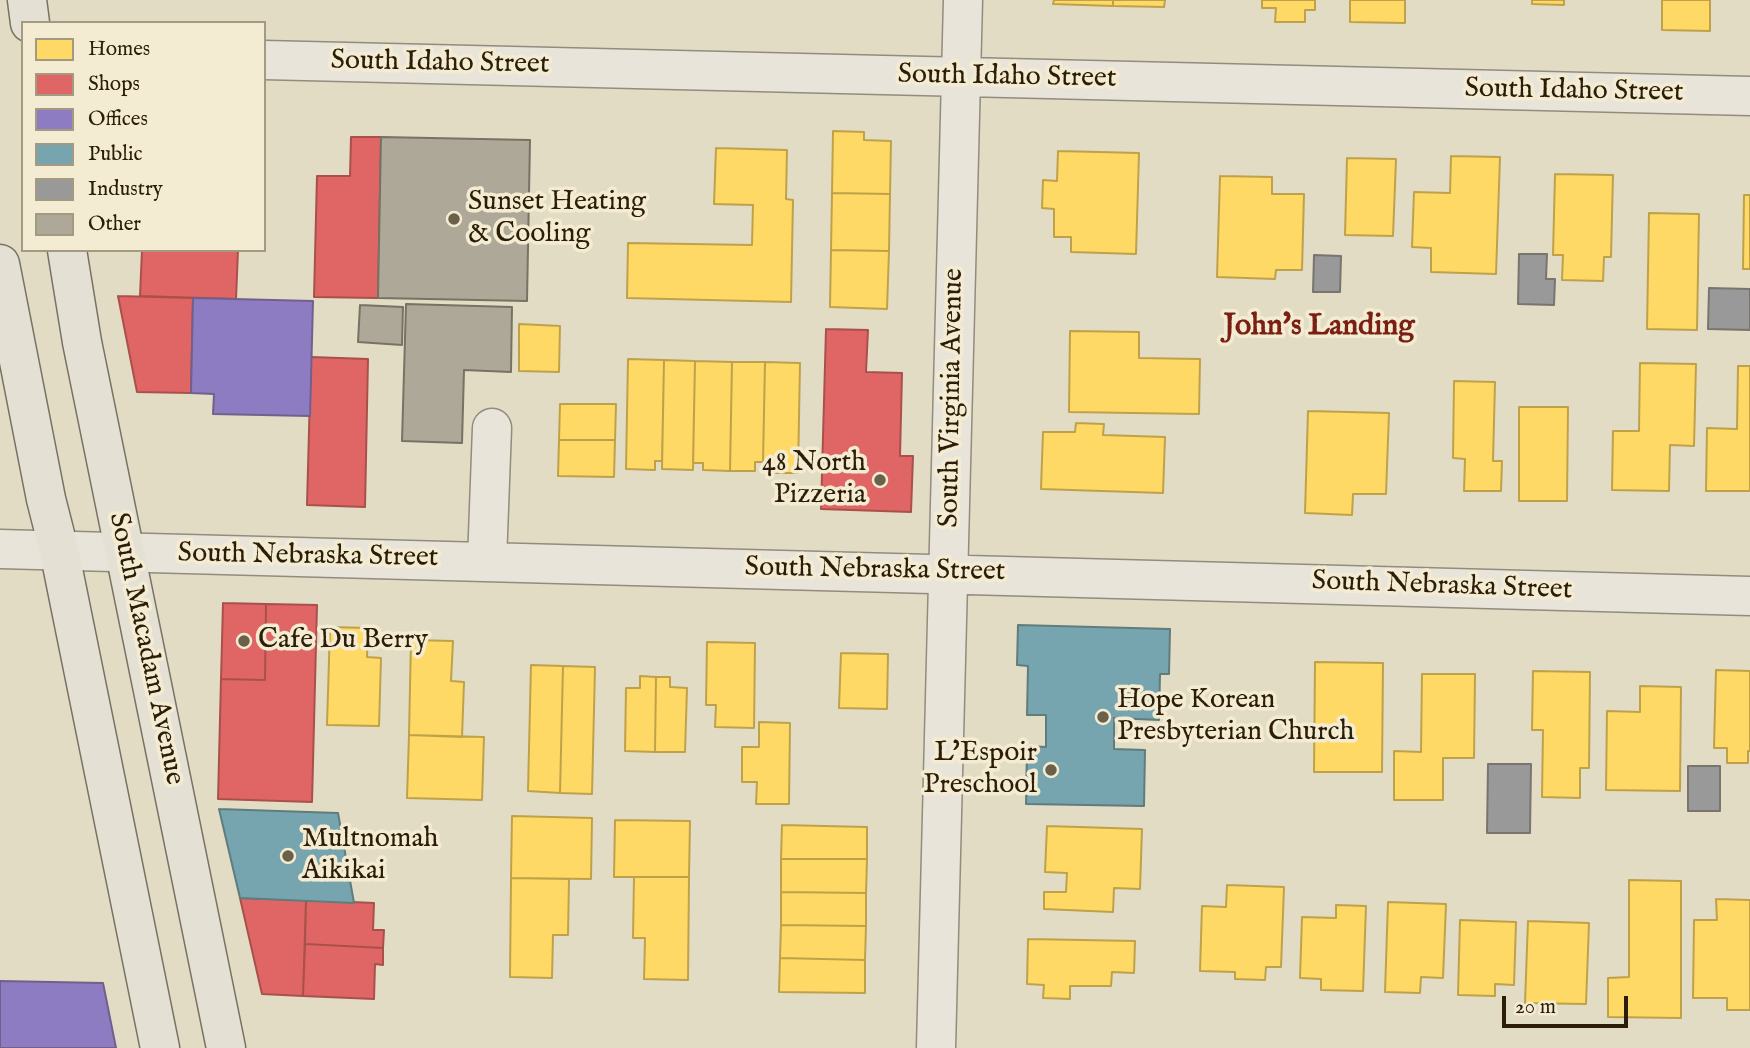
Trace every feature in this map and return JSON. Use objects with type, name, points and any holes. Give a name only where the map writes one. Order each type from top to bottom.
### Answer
[{"type":"main road","points":[[27,0],[30,21]]},
{"type":"main road","name":"South Macadam Avenue","points":[[67,252],[82,342],[226,1048]]},
{"type":"main road","points":[[0,264],[160,1048]]},
{"type":"street","name":"South Virginia Avenue","points":[[936,1048],[963,0]]},
{"type":"street","name":"South Idaho Street","points":[[266,60],[1750,96]]},
{"type":"street","points":[[487,561],[492,428]]},
{"type":"street","name":"South Nebraska Street","points":[[0,549],[1750,596]]},
{"type":"building: Homes","points":[[1054,0],[1113,0],[1113,6],[1053,4]]},
{"type":"building: Homes","points":[[1113,0],[1165,0],[1164,7],[1113,6]]},
{"type":"building: Homes","points":[[1262,0],[1315,0],[1315,10],[1305,10],[1305,22],[1275,22],[1276,8],[1262,8]]},
{"type":"building: Homes","points":[[1350,0],[1405,0],[1405,23],[1350,22]]},
{"type":"building: Homes","points":[[1532,0],[1564,0],[1564,5],[1532,4]]},
{"type":"building: Homes","points":[[1662,0],[1710,0],[1710,31],[1662,30]]},
{"type":"building: Homes","points":[[833,131],[864,132],[864,140],[891,141],[890,194],[832,193]]},
{"type":"building: Homes","points":[[716,148],[787,150],[786,199],[793,200],[791,302],[627,298],[628,243],[752,245],[753,205],[714,204]]},
{"type":"building: Homes","points":[[1058,151],[1139,153],[1136,254],[1071,252],[1071,237],[1054,237],[1054,209],[1042,208],[1043,180],[1057,181]]},
{"type":"building: Homes","points":[[1451,156],[1500,157],[1496,274],[1431,272],[1431,248],[1412,247],[1414,192],[1450,193]]},
{"type":"building: Homes","points":[[1347,158],[1396,159],[1393,236],[1345,235]]},
{"type":"building: Homes","points":[[1555,174],[1613,175],[1611,257],[1604,257],[1603,281],[1562,280],[1563,255],[1553,255]]},
{"type":"building: Homes","points":[[1220,176],[1272,177],[1272,194],[1304,194],[1302,270],[1276,270],[1275,279],[1217,277]]},
{"type":"building: Homes","points":[[832,193],[890,194],[889,251],[831,250]]},
{"type":"building: Homes","points":[[1744,195],[1750,195],[1750,269],[1743,269]]},
{"type":"building: Homes","points":[[1649,213],[1699,214],[1697,330],[1647,329]]},
{"type":"building: Homes","points":[[831,250],[889,251],[887,309],[830,307]]},
{"type":"building: Homes","points":[[519,324],[560,326],[559,372],[519,371]]},
{"type":"building: Homes","points":[[1070,331],[1139,332],[1139,358],[1200,359],[1199,414],[1069,412]]},
{"type":"building: Homes","points":[[628,359],[664,360],[662,461],[655,461],[655,470],[626,469]]},
{"type":"building: Homes","points":[[664,360],[695,361],[693,470],[662,469]]},
{"type":"building: Homes","points":[[695,361],[732,362],[730,471],[703,470],[703,463],[693,463]]},
{"type":"building: Homes","points":[[732,362],[765,362],[763,462],[755,462],[755,471],[730,471]]},
{"type":"building: Homes","points":[[765,362],[800,363],[798,473],[770,473],[770,462],[763,462]]},
{"type":"building: Homes","points":[[1640,363],[1696,364],[1694,446],[1670,445],[1669,491],[1612,490],[1613,431],[1639,431]]},
{"type":"building: Homes","points":[[1738,366],[1750,366],[1750,491],[1706,491],[1707,428],[1737,429]]},
{"type":"building: Homes","points":[[1454,381],[1495,382],[1493,461],[1502,461],[1501,491],[1464,491],[1465,459],[1453,458]]},
{"type":"building: Homes","points":[[560,404],[616,404],[615,440],[559,440]]},
{"type":"building: Homes","points":[[1519,407],[1568,407],[1567,501],[1519,501]]},
{"type":"building: Homes","points":[[1308,411],[1389,413],[1386,494],[1353,494],[1352,515],[1305,513]]},
{"type":"building: Homes","points":[[1076,423],[1104,424],[1103,435],[1165,437],[1163,493],[1041,489],[1043,432],[1075,432]]},
{"type":"building: Homes","points":[[559,440],[615,440],[614,477],[558,476]]},
{"type":"building: Homes","points":[[330,627],[368,628],[367,657],[381,658],[379,726],[327,725]]},
{"type":"building: Homes","points":[[411,640],[453,641],[451,681],[464,682],[462,737],[409,735]]},
{"type":"building: Homes","points":[[707,642],[755,643],[754,728],[715,727],[716,705],[706,705]]},
{"type":"building: Homes","points":[[841,653],[888,654],[887,709],[839,708]]},
{"type":"building: Homes","points":[[1315,662],[1383,663],[1382,772],[1314,772]]},
{"type":"building: Homes","points":[[531,665],[563,666],[560,793],[528,791]]},
{"type":"building: Homes","points":[[563,666],[595,667],[592,794],[560,793]]},
{"type":"building: Homes","points":[[1716,670],[1750,671],[1748,763],[1727,763],[1727,748],[1714,748]]},
{"type":"building: Homes","points":[[1533,671],[1590,672],[1589,768],[1580,768],[1580,798],[1542,797],[1543,730],[1532,730]]},
{"type":"building: Homes","points":[[1422,674],[1475,674],[1474,758],[1443,758],[1443,800],[1394,800],[1394,751],[1421,752]]},
{"type":"building: Homes","points":[[640,676],[656,677],[655,752],[625,751],[626,688],[640,688]]},
{"type":"building: Homes","points":[[656,677],[670,677],[670,687],[687,688],[685,752],[655,752]]},
{"type":"building: Homes","points":[[1640,686],[1681,687],[1680,791],[1606,790],[1607,711],[1640,712]]},
{"type":"building: Homes","points":[[759,722],[790,723],[789,804],[756,804],[757,782],[742,782],[742,747],[759,747]]},
{"type":"building: Homes","points":[[409,735],[484,737],[482,800],[407,798]]},
{"type":"building: Homes","points":[[512,816],[592,818],[591,879],[511,878]]},
{"type":"building: Homes","points":[[615,820],[690,821],[689,877],[614,877]]},
{"type":"building: Homes","points":[[782,825],[867,827],[867,859],[781,859]]},
{"type":"building: Homes","points":[[1047,826],[1142,829],[1140,889],[1114,888],[1113,912],[1044,909],[1044,892],[1066,892],[1067,873],[1045,872]]},
{"type":"building: Homes","points":[[781,859],[867,859],[866,893],[781,892]]},
{"type":"building: Homes","points":[[634,877],[689,877],[688,980],[644,979],[645,938],[633,938]]},
{"type":"building: Homes","points":[[511,878],[569,879],[568,935],[553,935],[552,978],[510,977]]},
{"type":"building: Homes","points":[[1629,880],[1681,881],[1681,1018],[1608,1017],[1608,978],[1629,977]]},
{"type":"building: Homes","points":[[1227,885],[1284,887],[1281,967],[1266,967],[1265,980],[1235,979],[1235,972],[1200,971],[1202,906],[1226,907]]},
{"type":"building: Homes","points":[[781,892],[866,893],[866,926],[781,925]]},
{"type":"building: Homes","points":[[1716,899],[1750,900],[1750,1010],[1727,1010],[1727,998],[1693,998],[1694,920],[1717,920]]},
{"type":"building: Homes","points":[[1388,902],[1446,904],[1443,978],[1421,977],[1420,993],[1385,992]]},
{"type":"building: Homes","points":[[1336,905],[1366,906],[1363,991],[1321,990],[1321,979],[1300,978],[1302,917],[1336,918]]},
{"type":"building: Homes","points":[[1460,920],[1516,922],[1514,985],[1495,984],[1495,996],[1458,995]]},
{"type":"building: Homes","points":[[1528,921],[1589,923],[1586,1004],[1525,1003]]},
{"type":"building: Homes","points":[[781,925],[866,926],[865,960],[780,958]]},
{"type":"building: Homes","points":[[1028,939],[1135,941],[1134,973],[1112,972],[1111,986],[1070,986],[1070,999],[1043,998],[1044,985],[1027,984]]},
{"type":"building: Homes","points":[[780,958],[865,960],[865,993],[779,992]]},
{"type":"building: Shops","points":[[351,137],[381,137],[378,298],[314,297],[317,176],[350,176]]},
{"type":"building: Shops","points":[[142,252],[238,252],[236,299],[140,296]]},
{"type":"building: Shops","points":[[118,296],[193,298],[191,393],[137,392]]},
{"type":"building: Shops","points":[[826,329],[868,330],[866,372],[902,373],[900,456],[913,456],[911,512],[821,509]]},
{"type":"building: Shops","points":[[311,357],[368,359],[365,507],[307,505]]},
{"type":"building: Shops","name":"Cafe Du Berry","points":[[223,603],[266,604],[265,680],[221,679]]},
{"type":"building: Shops","points":[[266,604],[317,605],[312,802],[218,799],[221,679],[265,680]]},
{"type":"building: Shops","points":[[240,898],[306,900],[303,996],[262,994]]},
{"type":"building: Shops","points":[[306,900],[374,903],[373,930],[384,930],[383,948],[305,944]]},
{"type":"building: Shops","points":[[305,944],[383,948],[383,965],[375,964],[374,999],[303,996]]},
{"type":"building: Offices","points":[[193,298],[313,301],[310,416],[213,414],[214,394],[191,393]]},
{"type":"building: Offices","points":[[0,981],[103,983],[116,1048],[0,1048]]},
{"type":"building: Public","name":"Hope Korean Presbyterian Church","points":[[1018,625],[1170,629],[1169,674],[1160,674],[1159,720],[1114,718],[1114,749],[1145,750],[1144,806],[1026,804],[1027,746],[1046,747],[1046,715],[1027,715],[1028,666],[1017,665]]},
{"type":"building: Public","name":"Multnomah Aikikai","points":[[219,809],[338,813],[354,903],[240,898]]},
{"type":"building: Industry","points":[[1519,254],[1547,254],[1546,279],[1555,279],[1554,305],[1518,304]]},
{"type":"building: Industry","points":[[1314,255],[1341,256],[1340,292],[1313,292]]},
{"type":"building: Industry","points":[[1709,288],[1750,289],[1750,330],[1708,329]]},
{"type":"building: Industry","points":[[1488,764],[1531,764],[1530,833],[1487,833]]},
{"type":"building: Industry","points":[[1688,766],[1720,766],[1720,811],[1688,811]]},
{"type":"building: Other","name":"Sunset Heating & Cooling","points":[[381,137],[530,140],[527,301],[378,298]]},
{"type":"building: Other","points":[[406,304],[512,307],[511,372],[464,370],[462,443],[402,441]]},
{"type":"building: Other","points":[[360,305],[403,307],[402,345],[358,342]]},
{"type":"place","name":"Sunset Heating & Cooling","points":[[454,219]]},
{"type":"place","name":"48 North Pizzeria","points":[[880,480]]},
{"type":"place","name":"Cafe Du Berry","points":[[244,641]]},
{"type":"place","name":"Hope Korean Presbyterian Church","points":[[1103,717]]},
{"type":"place","name":"L'Espoir Preschool","points":[[1051,770]]},
{"type":"place","name":"Multnomah Aikikai","points":[[288,856]]},
{"type":"district","name":"John's Landing","points":[[1319,328]]}]
